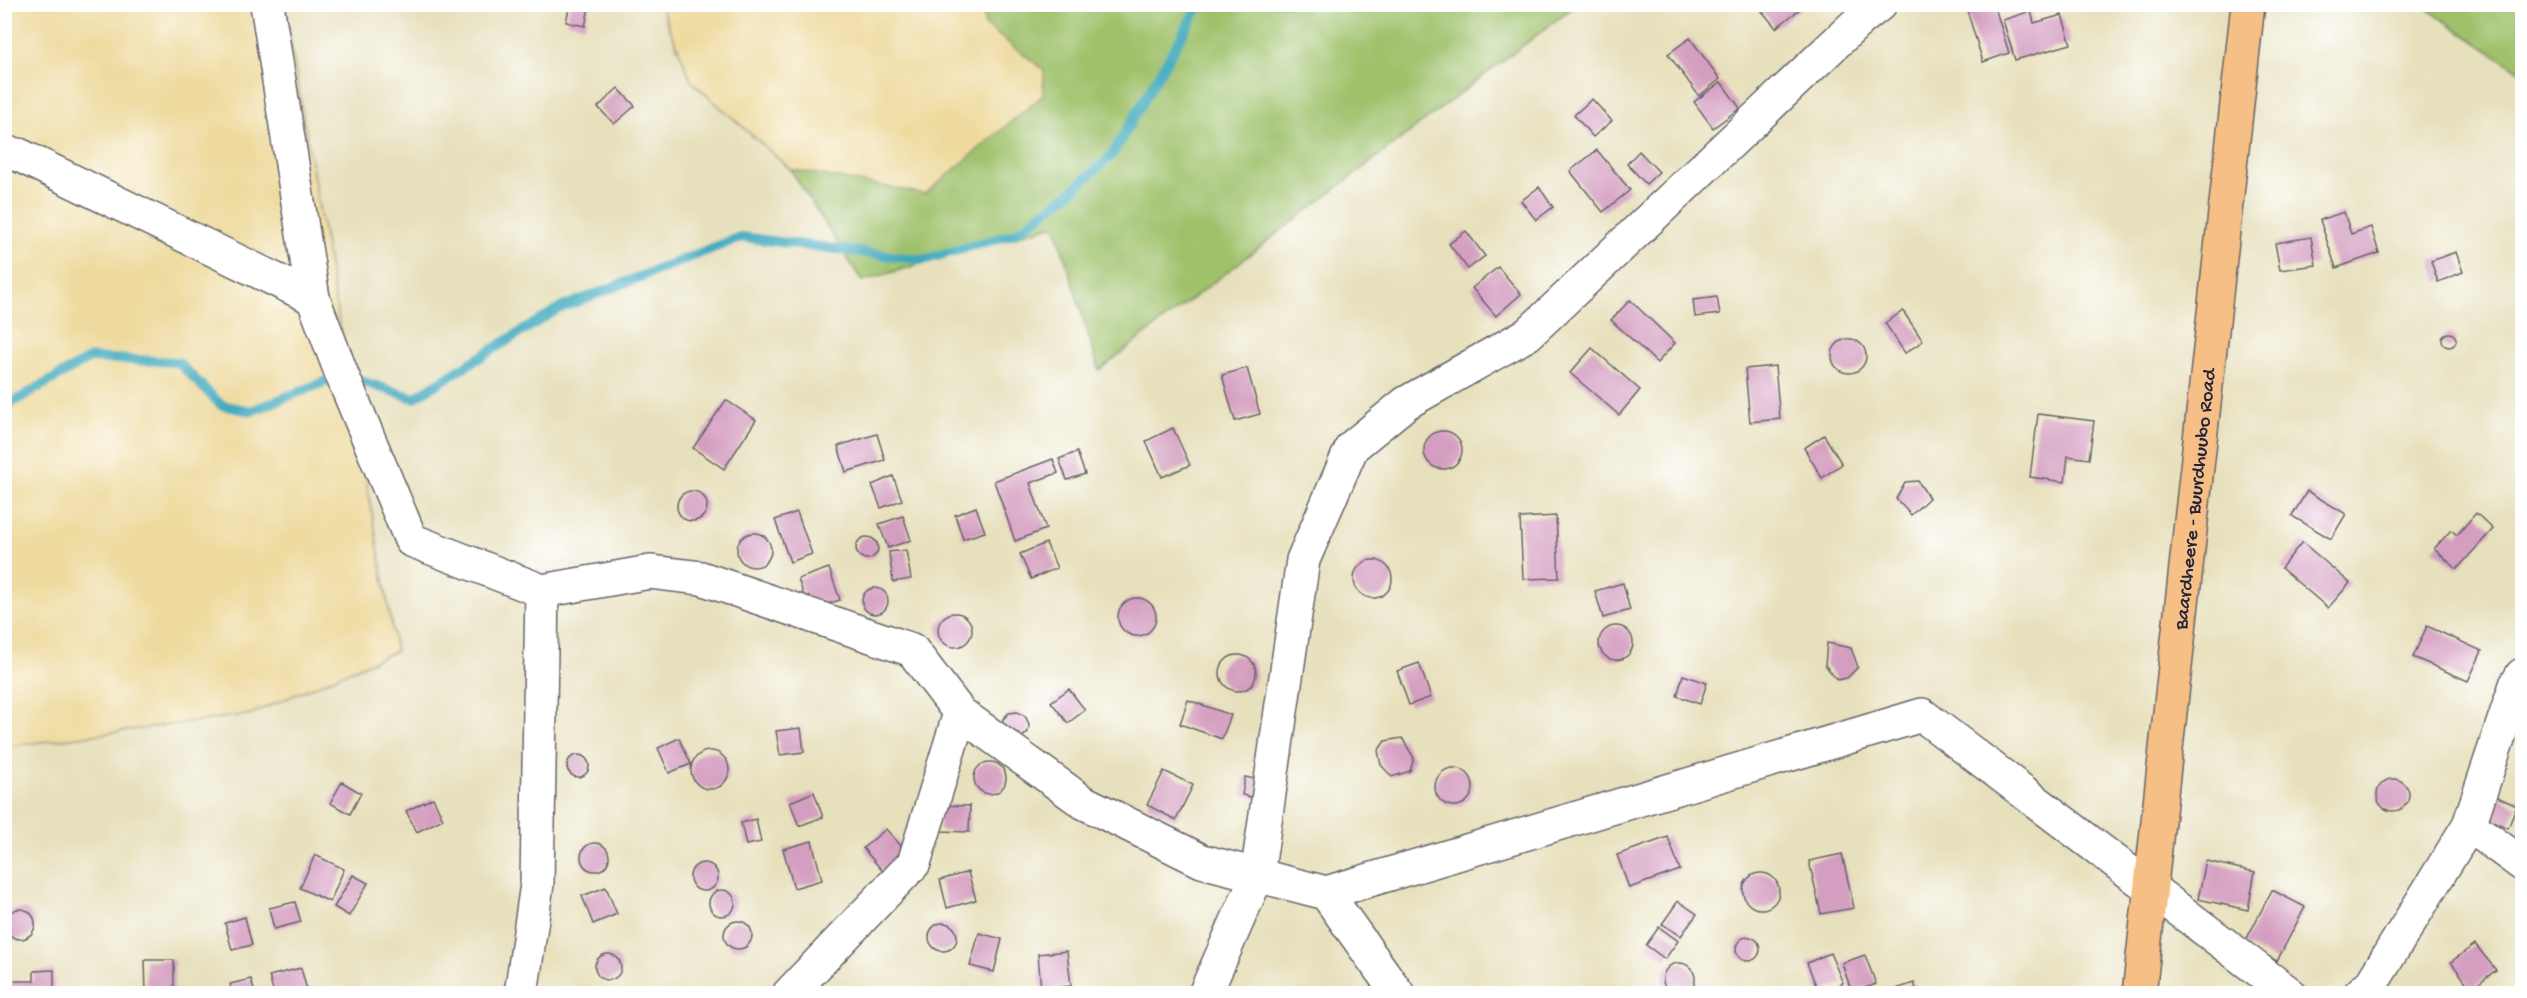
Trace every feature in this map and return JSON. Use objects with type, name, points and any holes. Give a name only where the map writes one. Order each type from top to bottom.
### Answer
[{"type":"main road","name":"Baardheere - Buurdhuubo Road","points":[[2139,993],[2248,4]]},
{"type":"street","points":[[267,4],[313,298],[342,375],[411,540],[542,591],[650,572],[701,578],[912,650],[960,713],[1083,802],[1202,861],[1326,893],[1922,715],[2290,993]]},
{"type":"street","points":[[1205,993],[1257,876],[1303,560],[1352,447],[1406,403],[1528,334],[1861,19],[1880,4]]},
{"type":"street","points":[[4,153],[19,155],[313,298]]},
{"type":"street","points":[[521,993],[537,885],[542,591]]},
{"type":"street","points":[[2360,993],[2372,983],[2469,825],[2516,685],[2523,675]]},
{"type":"street","points":[[789,993],[914,864],[960,713]]},
{"type":"street","points":[[2469,825],[2523,864]]},
{"type":"street","points":[[1326,893],[1398,993]]},
{"type":"green space","points":[[983,5],[1576,5],[1099,370],[1055,225],[862,281],[790,169],[925,194],[1044,70],[985,25]]},
{"type":"green space","points":[[2421,5],[2522,5],[2522,73]]},
{"type":"sand","points":[[4,5],[284,5],[396,651],[251,714],[5,747]]},
{"type":"sand","points":[[660,5],[983,5],[985,25],[1044,70],[1043,95],[925,194],[790,169],[692,82]]},
{"type":"building","points":[[482,4],[504,4],[504,5],[484,11]]},
{"type":"building","points":[[570,4],[590,4],[585,26],[566,22]]},
{"type":"building","points":[[1756,4],[1796,4],[1800,9],[1776,28]]},
{"type":"building","points":[[1973,4],[1994,4],[2009,53],[1983,62],[1966,7]]},
{"type":"building","points":[[2031,11],[2034,23],[2062,15],[2071,44],[2015,60],[2003,20]]},
{"type":"building","points":[[1690,38],[1720,79],[1699,96],[1668,54]]},
{"type":"building","points":[[1721,82],[1740,108],[1713,128],[1694,102]]},
{"type":"building","points":[[618,88],[635,106],[614,124],[598,107]]},
{"type":"building","points":[[1592,99],[1612,121],[1593,137],[1574,115]]},
{"type":"building","points":[[1597,150],[1630,190],[1603,212],[1570,171]]},
{"type":"building","points":[[1639,151],[1659,172],[1646,184],[1627,164]]},
{"type":"building","points":[[1539,187],[1553,207],[1536,220],[1521,201]]},
{"type":"building","points":[[2344,212],[2351,234],[2371,227],[2379,253],[2336,268],[2320,220]]},
{"type":"building","points":[[1466,231],[1485,256],[1468,269],[1449,244]]},
{"type":"building","points":[[2311,237],[2316,265],[2280,270],[2275,243]]},
{"type":"building","points":[[2456,252],[2463,272],[2438,282],[2431,261]]},
{"type":"building","points":[[1498,267],[1521,294],[1496,316],[1472,288]]},
{"type":"building","points":[[1717,297],[1720,314],[1695,317],[1693,300]]},
{"type":"building","points":[[1630,300],[1675,343],[1657,363],[1611,320]]},
{"type":"building","points":[[1903,311],[1923,341],[1905,353],[1885,323]]},
{"type":"building","points":[[2446,333],[2452,333],[2456,340],[2452,347],[2446,347],[2442,343],[2442,337]]},
{"type":"building","points":[[1849,339],[1861,344],[1866,356],[1861,368],[1849,373],[1837,368],[1832,356],[1837,344]]},
{"type":"building","points":[[1592,348],[1640,390],[1619,415],[1570,373]]},
{"type":"building","points":[[1775,366],[1780,419],[1750,422],[1745,369]]},
{"type":"building","points":[[1247,368],[1260,414],[1235,421],[1222,375]]},
{"type":"building","points":[[726,400],[756,420],[724,469],[693,448]]},
{"type":"building","points":[[2038,414],[2094,421],[2089,459],[2068,456],[2065,482],[2030,477]]},
{"type":"building","points":[[1173,428],[1190,465],[1162,477],[1146,441]]},
{"type":"building","points":[[1443,431],[1450,432],[1456,437],[1461,443],[1461,457],[1456,463],[1450,468],[1443,469],[1436,468],[1430,463],[1425,457],[1424,450],[1425,443],[1430,437],[1436,432]]},
{"type":"building","points":[[877,434],[885,460],[846,472],[838,446]]},
{"type":"building","points":[[1824,435],[1842,464],[1822,478],[1804,448]]},
{"type":"building","points":[[1077,452],[1085,474],[1067,480],[1059,459]]},
{"type":"building","points":[[1053,459],[1058,473],[1030,483],[1046,529],[1015,541],[994,481]]},
{"type":"building","points":[[893,476],[902,500],[881,508],[872,485]]},
{"type":"building","points":[[1918,481],[1929,498],[1911,515],[1896,499],[1905,482]]},
{"type":"building","points":[[692,491],[703,495],[707,506],[703,517],[692,521],[681,517],[677,506],[681,495]]},
{"type":"building","points":[[2307,491],[2346,514],[2331,539],[2292,516]]},
{"type":"building","points":[[976,507],[985,532],[963,539],[955,515]]},
{"type":"building","points":[[797,512],[812,554],[790,562],[775,520]]},
{"type":"building","points":[[2476,513],[2493,529],[2457,569],[2434,549],[2451,530],[2457,535]]},
{"type":"building","points":[[903,516],[911,540],[888,548],[879,524]]},
{"type":"building","points":[[1556,516],[1559,578],[1523,579],[1520,518]]},
{"type":"building","points":[[754,533],[766,538],[771,550],[766,562],[754,567],[742,562],[737,550],[742,538]]},
{"type":"building","points":[[867,537],[875,540],[878,548],[875,556],[867,559],[859,556],[856,548],[859,540]]},
{"type":"building","points":[[2302,542],[2350,583],[2328,608],[2281,568]]},
{"type":"building","points":[[1046,543],[1057,568],[1031,579],[1020,554]]},
{"type":"building","points":[[906,550],[911,579],[893,582],[889,552]]},
{"type":"building","points":[[1373,560],[1386,566],[1392,579],[1386,592],[1373,598],[1360,592],[1354,579],[1360,566]]},
{"type":"building","points":[[829,568],[840,600],[809,610],[798,579]]},
{"type":"building","points":[[1623,583],[1630,610],[1603,618],[1595,591]]},
{"type":"building","points":[[875,588],[884,592],[888,601],[884,610],[875,614],[866,610],[862,601],[866,592]]},
{"type":"building","points":[[1137,598],[1151,603],[1156,617],[1151,631],[1137,636],[1123,631],[1118,617],[1123,603]]},
{"type":"building","points":[[955,613],[967,618],[972,630],[967,642],[955,647],[943,642],[938,630],[943,618]]},
{"type":"building","points":[[1616,626],[1628,631],[1633,643],[1628,655],[1616,660],[1604,655],[1599,643],[1604,631]]},
{"type":"building","points":[[2427,626],[2482,651],[2468,681],[2413,657]]},
{"type":"building","points":[[1827,643],[1851,648],[1858,667],[1847,678],[1837,680],[1825,665]]},
{"type":"building","points":[[1238,655],[1251,660],[1256,673],[1251,686],[1238,691],[1225,686],[1220,673],[1225,660]]},
{"type":"building","points":[[1419,663],[1431,697],[1409,705],[1397,671]]},
{"type":"building","points":[[1683,675],[1707,683],[1700,704],[1677,696]]},
{"type":"building","points":[[1069,689],[1085,710],[1068,723],[1051,702]]},
{"type":"building","points":[[1188,700],[1231,715],[1222,739],[1180,724]]},
{"type":"building","points":[[1017,712],[1025,716],[1029,724],[1028,732],[1021,738],[1001,727],[1003,719],[1009,713]]},
{"type":"building","points":[[801,728],[804,752],[780,755],[776,731]]},
{"type":"building","points":[[679,738],[691,764],[669,773],[658,748]]},
{"type":"building","points":[[1402,738],[1414,758],[1410,771],[1392,777],[1381,765],[1378,751],[1385,741]]},
{"type":"building","points":[[710,751],[723,757],[729,770],[723,783],[710,789],[697,783],[691,770],[697,757]]},
{"type":"building","points":[[578,755],[586,758],[589,766],[586,774],[578,777],[570,774],[567,766],[570,758]]},
{"type":"building","points":[[990,762],[1002,766],[1006,778],[1002,790],[990,794],[978,790],[974,778],[978,766]]},
{"type":"building","points":[[1454,768],[1467,774],[1473,787],[1467,800],[1454,806],[1441,800],[1435,787],[1441,774]]},
{"type":"building","points":[[1164,771],[1193,785],[1176,820],[1147,805]]},
{"type":"building","points":[[1245,777],[1265,781],[1262,800],[1242,795]]},
{"type":"building","points":[[2393,779],[2404,784],[2409,795],[2404,806],[2393,811],[2382,806],[2377,795],[2382,784]]},
{"type":"building","points":[[342,782],[361,793],[350,814],[330,803]]},
{"type":"building","points":[[814,792],[823,817],[799,826],[790,802]]},
{"type":"building","points":[[2495,796],[2517,806],[2508,828],[2485,818]]},
{"type":"building","points":[[433,798],[443,819],[417,832],[406,811]]},
{"type":"building","points":[[940,805],[970,806],[969,832],[940,831]]},
{"type":"building","points":[[756,819],[761,842],[746,845],[741,823]]},
{"type":"building","points":[[886,829],[908,854],[885,874],[863,848]]},
{"type":"building","points":[[1668,837],[1680,870],[1629,888],[1617,855]]},
{"type":"building","points":[[812,841],[822,880],[794,888],[783,849]]},
{"type":"building","points":[[595,843],[605,847],[609,857],[605,867],[595,871],[585,867],[581,857],[585,847]]},
{"type":"building","points":[[1842,854],[1854,908],[1821,914],[1809,861]]},
{"type":"building","points":[[315,855],[344,869],[330,902],[300,888]]},
{"type":"building","points":[[2206,861],[2255,872],[2248,910],[2198,899]]},
{"type":"building","points":[[704,863],[714,867],[718,877],[714,887],[704,891],[694,887],[690,877],[694,867]]},
{"type":"building","points":[[968,872],[976,900],[947,908],[940,880]]},
{"type":"building","points":[[1761,873],[1774,878],[1779,891],[1774,904],[1761,909],[1748,904],[1743,891],[1748,878]]},
{"type":"building","points":[[353,875],[368,883],[349,916],[334,907]]},
{"type":"building","points":[[606,887],[617,914],[593,924],[582,896]]},
{"type":"building","points":[[722,890],[731,894],[735,903],[731,912],[722,916],[713,912],[709,903],[713,894]]},
{"type":"building","points":[[2272,890],[2305,907],[2277,961],[2244,944]]},
{"type":"building","points":[[1678,901],[1697,914],[1681,936],[1662,924]]},
{"type":"building","points":[[295,902],[301,922],[274,929],[269,908]]},
{"type":"building","points":[[20,909],[31,913],[35,924],[31,935],[20,939],[9,935],[5,924],[9,913]]},
{"type":"building","points":[[245,917],[252,945],[232,950],[225,923]]},
{"type":"building","points":[[738,921],[748,925],[752,935],[748,945],[738,949],[728,945],[724,935],[728,925]]},
{"type":"building","points":[[943,923],[953,927],[957,937],[953,947],[943,951],[933,947],[929,937],[933,927]]},
{"type":"building","points":[[1659,927],[1678,941],[1665,959],[1646,945]]},
{"type":"building","points":[[979,933],[1002,939],[994,972],[970,966]]},
{"type":"building","points":[[1748,937],[1753,938],[1759,944],[1759,954],[1753,960],[1748,961],[1743,960],[1737,954],[1736,949],[1737,944],[1743,938]]},
{"type":"building","points":[[2475,944],[2496,970],[2471,989],[2451,962]]},
{"type":"building","points":[[1067,951],[1071,986],[1041,989],[1038,954]]},
{"type":"building","points":[[1830,953],[1843,983],[1819,993],[1807,963]]},
{"type":"building","points":[[608,954],[617,958],[621,967],[617,976],[608,980],[599,976],[595,967],[599,958]]},
{"type":"building","points":[[1865,955],[1876,984],[1852,993],[1842,963]]},
{"type":"building","points":[[145,960],[174,960],[174,994],[146,994]]},
{"type":"building","points":[[1679,963],[1690,968],[1695,979],[1690,990],[1679,995],[1668,990],[1663,979],[1668,968]]},
{"type":"building","points":[[301,968],[308,994],[274,994],[269,976]]},
{"type":"building","points":[[54,970],[54,994],[12,994],[12,981],[34,981],[34,971]]},
{"type":"building","points":[[251,979],[255,994],[232,994],[230,984]]},
{"type":"building","points":[[1914,983],[1918,994],[1884,994],[1884,993]]},
{"type":"building","points":[[857,986],[865,989],[869,994],[842,994],[849,987]]},
{"type":"waterway","points":[[4,407],[90,358],[178,362],[221,405],[251,411],[342,375],[414,398],[558,309],[741,237],[923,260],[1016,233],[1071,192],[1112,155],[1200,4]]}]
